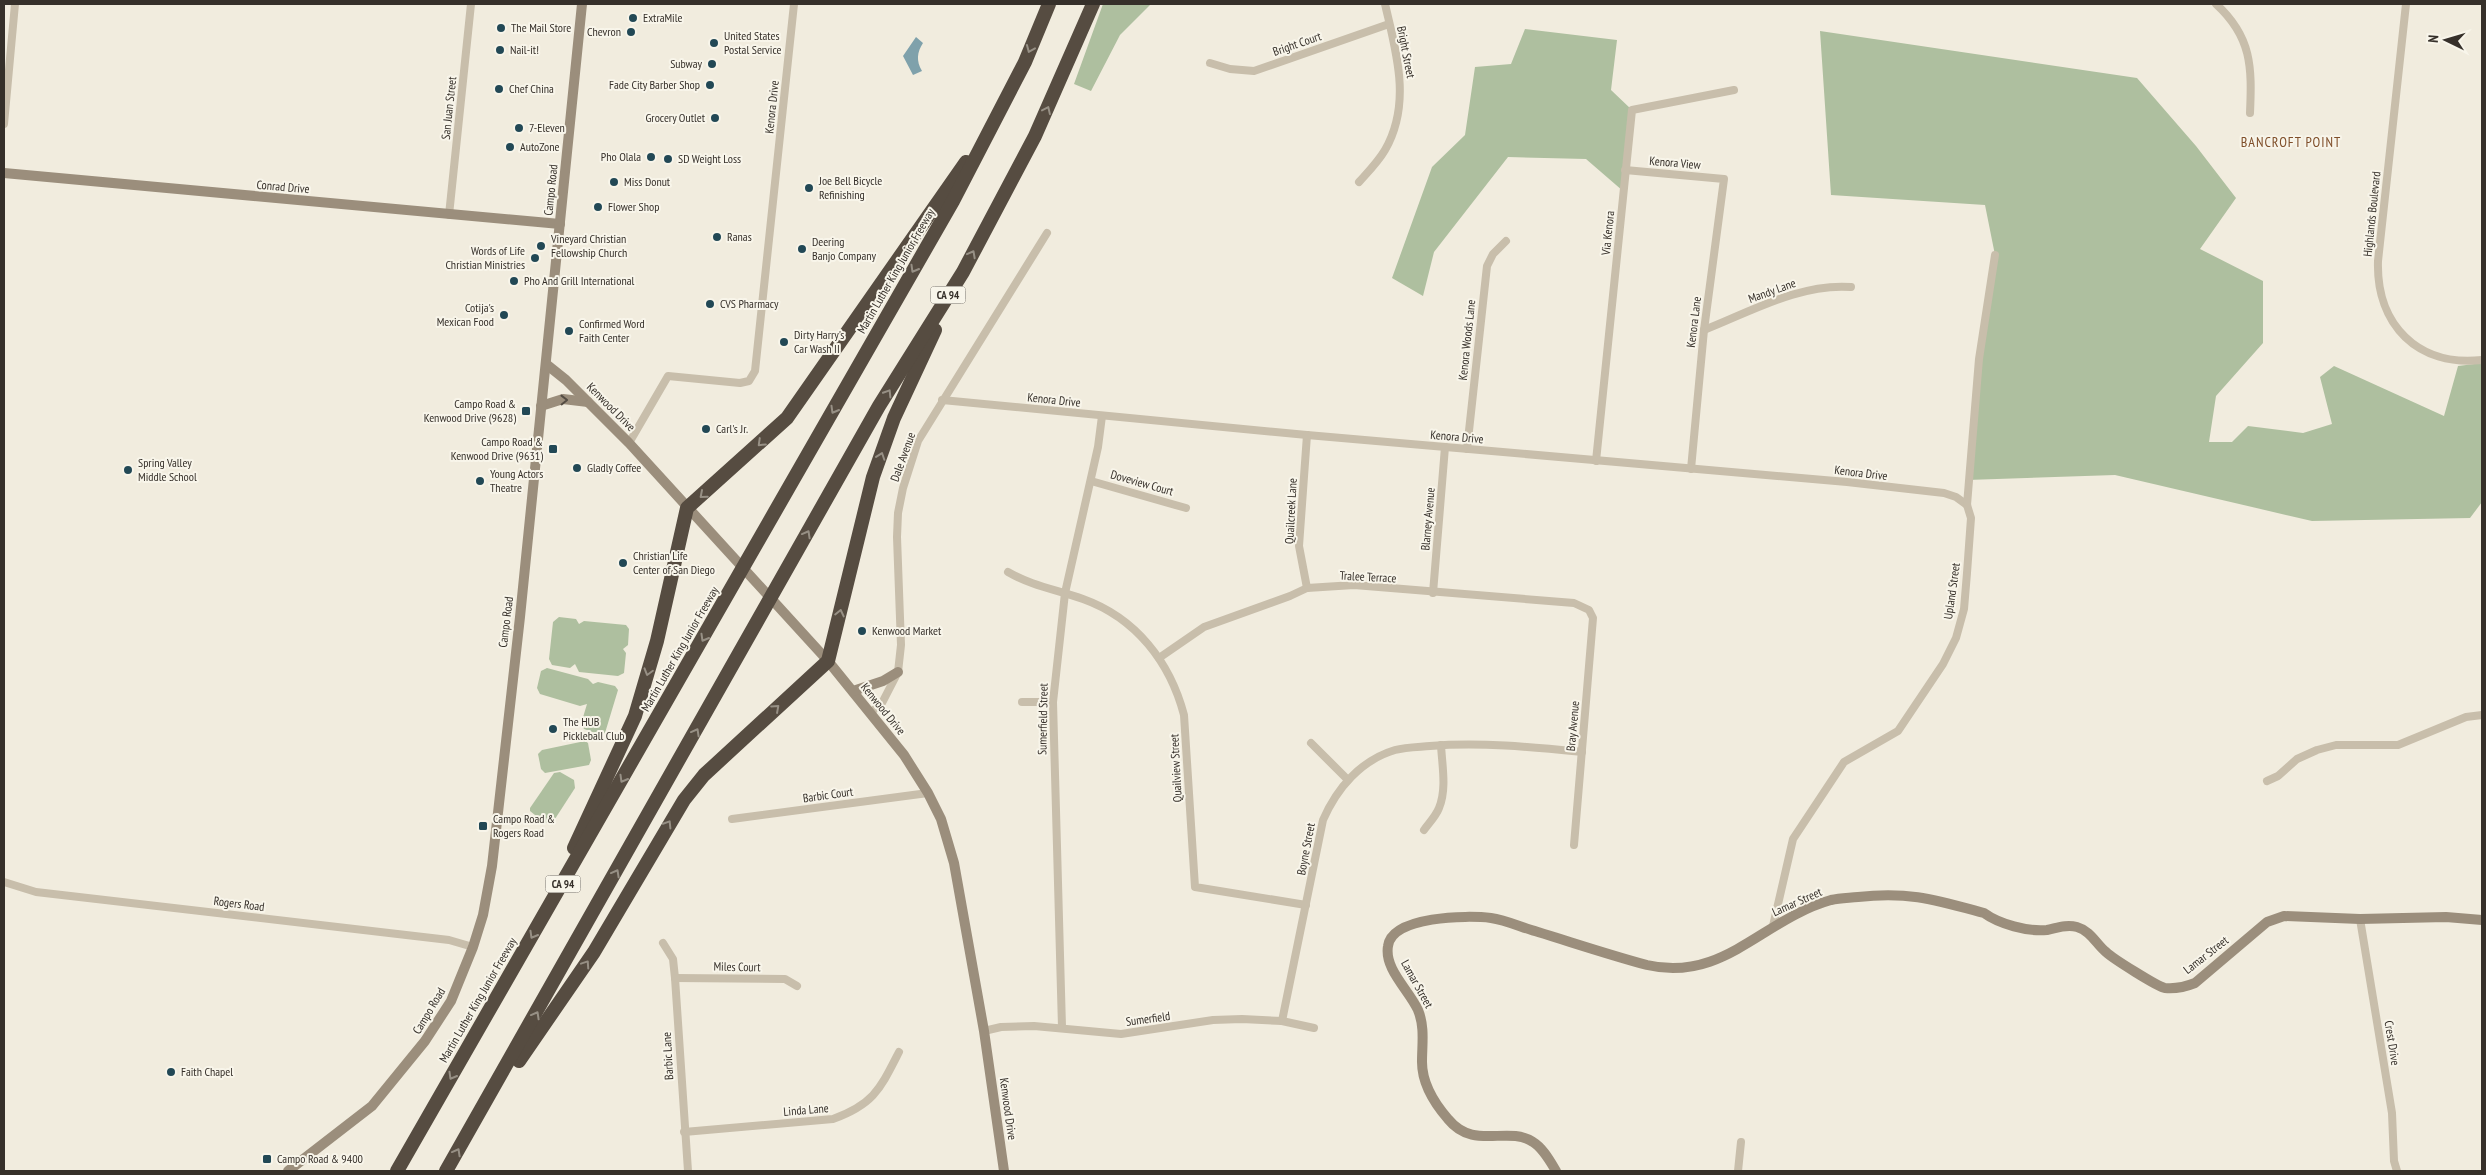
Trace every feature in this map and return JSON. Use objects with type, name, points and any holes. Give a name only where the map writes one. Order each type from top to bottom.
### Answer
[{"type":"highway","name":"Martin Luther King Junior Freeway","points":[[397,1171],[552,904],[953,201],[1025,62],[1049,4]]},
{"type":"highway","name":"CA 94","points":[[446,1171],[880,406],[963,272],[1035,136],[1093,4]]},
{"type":"highway","points":[[552,904],[568,861],[635,716],[656,641],[687,508],[787,418],[996,119]]},
{"type":"highway","points":[[468,1133],[594,952],[684,800],[704,775],[828,661],[873,477],[894,418],[963,272]]},
{"type":"main road","name":"Campo Road","points":[[288,1171],[372,1106],[398,1076],[446,1011],[473,946],[483,915],[492,866],[546,364],[582,4]]},
{"type":"main road","name":"Conrad Drive","points":[[4,173],[560,224]]},
{"type":"main road","name":"Kenwood Drive","points":[[546,364],[566,380],[629,443],[828,661],[904,755],[928,793],[941,820],[954,863],[984,1031],[1004,1171]]},
{"type":"main road","points":[[541,406],[563,399],[588,402]]},
{"type":"main road","points":[[853,691],[883,682],[898,672]]},
{"type":"main road","name":"Lamar Street","points":[[1556,1171],[1546,1155],[1528,1139],[1475,1136],[1460,1130],[1448,1120],[1432,1096],[1425,1082],[1422,1064],[1422,1019],[1413,998],[1396,975],[1390,960],[1388,946],[1397,930],[1410,924],[1443,919],[1491,918],[1667,970],[1709,964],[1732,954],[1796,913],[1832,900],[1889,893],[1920,896],[1984,913],[1990,917],[2036,930],[2062,926],[2078,927],[2092,935],[2105,952],[2163,988],[2182,988],[2195,983],[2267,922],[2284,916],[2360,919],[2446,917],[2482,920]]},
{"type":"street","points":[[4,124],[15,4]]},
{"type":"street","name":"San Juan Street","points":[[449,215],[471,4]]},
{"type":"street","name":"Kenora Drive","points":[[629,443],[668,376],[740,383],[748,381],[755,371],[794,4]]},
{"type":"street","name":"Bright Street","points":[[1359,182],[1386,148],[1398,118],[1401,83],[1385,4]]},
{"type":"street","points":[[2216,4],[2226,13],[2242,35],[2249,53],[2252,70],[2250,113]]},
{"type":"street","name":"Highlands Boulevard","points":[[2406,4],[2378,261],[2381,294],[2394,324],[2409,340],[2424,351],[2449,360],[2482,360]]},
{"type":"street","name":"Bright Court","points":[[1210,63],[1230,69],[1254,71],[1389,24]]},
{"type":"street","name":"Via Kenora","points":[[1596,461],[1632,110],[1734,90]]},
{"type":"street","name":"Kenora View","points":[[1625,170],[1724,179]]},
{"type":"street","name":"Kenora Lane","points":[[1691,469],[1704,330],[1724,179]]},
{"type":"street","name":"Dale Avenue","points":[[870,713],[882,703],[898,672],[901,645],[897,537],[898,513],[903,488],[918,441],[1047,233]]},
{"type":"street","name":"Kenora Woods Lane","points":[[1467,449],[1487,266],[1493,254],[1506,241]]},
{"type":"street","name":"Upland Street","points":[[1773,926],[1793,840],[1844,762],[1898,730],[1943,664],[1956,638],[1964,609],[1967,573],[1971,518],[1967,505],[1979,360],[1995,255]]},
{"type":"street","name":"Mandy Lane","points":[[1704,330],[1800,292],[1839,286],[1851,287]]},
{"type":"street","name":"Kenora Drive","points":[[942,400],[1307,435],[1847,482],[1944,493],[1956,497],[1967,505]]},
{"type":"street","name":"Sumerfield Street","points":[[1062,1027],[1053,702],[1065,593],[1091,481],[1102,416]]},
{"type":"street","name":"Quailcreek Lane","points":[[1307,435],[1299,546],[1307,588]]},
{"type":"street","name":"Blarney Avenue","points":[[1433,593],[1445,447]]},
{"type":"street","name":"Doveview Court","points":[[1091,481],[1186,508]]},
{"type":"street","name":"Quailview Street","points":[[1008,572],[1024,581],[1098,605],[1121,619],[1142,637],[1159,658],[1177,691],[1184,716],[1195,887],[1306,905]]},
{"type":"street","name":"Tralee Terrace","points":[[1159,658],[1204,627],[1307,588],[1354,585],[1433,593],[1574,603],[1589,610]]},
{"type":"street","name":"Bray Avenue","points":[[1574,845],[1593,618],[1589,610]]},
{"type":"street","points":[[1022,702],[1053,702]]},
{"type":"street","points":[[2267,781],[2278,776],[2297,759],[2317,750],[2336,745],[2398,745],[2466,716],[2482,715]]},
{"type":"street","points":[[1311,743],[1348,780]]},
{"type":"street","name":"Boyne Street","points":[[1282,1021],[1323,820],[1334,799],[1348,780],[1365,765],[1397,749],[1441,745],[1494,744],[1582,752]]},
{"type":"street","points":[[1424,830],[1441,802],[1443,772],[1441,745]]},
{"type":"street","name":"Barbic Court","points":[[732,819],[928,793]]},
{"type":"street","name":"Rogers Road","points":[[4,882],[36,892],[449,940],[473,946]]},
{"type":"street","name":"Crest Drive","points":[[2360,919],[2392,1113],[2394,1161],[2397,1171]]},
{"type":"street","name":"Barbic Lane","points":[[663,943],[673,959],[688,1171]]},
{"type":"street","name":"Miles Court","points":[[675,978],[786,979],[797,986]]},
{"type":"street","name":"Sumerfield","points":[[984,1031],[1001,1028],[1062,1027],[1121,1034],[1213,1020],[1282,1021],[1314,1028]]},
{"type":"street","name":"Linda Lane","points":[[684,1132],[833,1119],[854,1112],[879,1091],[899,1052]]},
{"type":"street","points":[[1738,1171],[1741,1142]]},
{"type":"green space","points":[[1103,4],[1151,4],[1120,35],[1091,91],[1074,84]]},
{"type":"green space","points":[[1525,29],[1617,40],[1611,90],[1632,110],[1623,191],[1586,159],[1508,157],[1434,252],[1423,296],[1392,278],[1432,167],[1465,135],[1475,67],[1511,64]]},
{"type":"green space","points":[[1820,31],[2137,78],[2196,146],[2236,198],[2200,249],[2263,281],[2263,343],[2216,396],[2209,442],[2232,442],[2248,426],[2303,433],[2332,424],[2320,377],[2334,366],[2444,416],[2458,366],[2482,363],[2482,502],[2470,518],[2312,521],[2115,475],[1967,480],[1995,255],[1985,205],[1831,195]]},
{"type":"green space","points":[[559,617],[576,619],[579,624],[584,621],[626,625],[629,629],[628,645],[623,649],[626,653],[624,673],[618,676],[579,672],[575,664],[570,668],[552,665],[549,659],[553,622]]},
{"type":"green space","points":[[547,668],[588,679],[593,684],[598,682],[615,686],[618,690],[605,733],[601,735],[584,729],[581,724],[587,704],[580,706],[540,694],[537,688],[541,671]]},
{"type":"green space","points":[[585,741],[588,743],[591,760],[589,765],[545,773],[541,769],[538,754],[542,750]]},
{"type":"green space","points":[[560,772],[574,780],[575,788],[553,822],[545,823],[530,811],[530,808],[554,773]]},
{"type":"water","points":[[916,37],[923,43],[918,57],[922,71],[913,75],[903,56]]},
{"type":"place","name":"ExtraMile","points":[[633,18]]},
{"type":"place","name":"The Mail Store","points":[[501,28]]},
{"type":"place","name":"Chevron","points":[[631,32]]},
{"type":"place","name":"United States Postal Service","points":[[714,43]]},
{"type":"place","name":"Nail-it!","points":[[500,50]]},
{"type":"place","name":"Subway","points":[[712,64]]},
{"type":"place","name":"Fade City Barber Shop","points":[[710,85]]},
{"type":"place","name":"Chef China","points":[[499,89]]},
{"type":"place","name":"Grocery Outlet","points":[[715,118]]},
{"type":"place","name":"7-Eleven","points":[[519,128]]},
{"type":"place","name":"AutoZone","points":[[510,147]]},
{"type":"place","name":"Pho Olala","points":[[651,157]]},
{"type":"place","name":"SD Weight Loss","points":[[668,159]]},
{"type":"place","name":"Miss Donut","points":[[614,182]]},
{"type":"place","name":"Joe Bell Bicycle Refinishing","points":[[809,188]]},
{"type":"place","name":"Flower Shop","points":[[598,207]]},
{"type":"place","name":"Ranas","points":[[717,237]]},
{"type":"place","name":"Vineyard Christian Fellowship Church","points":[[541,246]]},
{"type":"place","name":"Deering Banjo Company","points":[[802,249]]},
{"type":"place","name":"Words of Life Christian Ministries","points":[[535,258]]},
{"type":"place","name":"Pho And Grill International","points":[[514,281]]},
{"type":"place","name":"CVS Pharmacy","points":[[710,304]]},
{"type":"place","name":"Cotija's Mexican Food","points":[[504,315]]},
{"type":"place","name":"Confirmed Word Faith Center","points":[[569,331]]},
{"type":"place","name":"Dirty Harry's Car Wash II","points":[[784,342]]},
{"type":"place","name":"Campo Road & Kenwood Drive (9628)","points":[[526,411]]},
{"type":"place","name":"Carl's Jr.","points":[[706,429]]},
{"type":"place","name":"Campo Road & Kenwood Drive (9631)","points":[[553,449]]},
{"type":"place","name":"Gladly Coffee","points":[[577,468]]},
{"type":"place","name":"Spring Valley Middle School","points":[[128,470]]},
{"type":"place","name":"Young Actors Theatre","points":[[480,481]]},
{"type":"place","name":"Christian Life Center of San Diego","points":[[623,563]]},
{"type":"place","name":"Kenwood Market","points":[[862,631]]},
{"type":"place","name":"The HUB Pickleball Club","points":[[553,729]]},
{"type":"place","name":"Campo Road & Rogers Road","points":[[483,826]]},
{"type":"place","name":"Faith Chapel","points":[[171,1072]]},
{"type":"place","name":"Campo Road & 9400","points":[[267,1159]]},
{"type":"district","name":"BANCROFT POINT","points":[[2291,142]]}]
